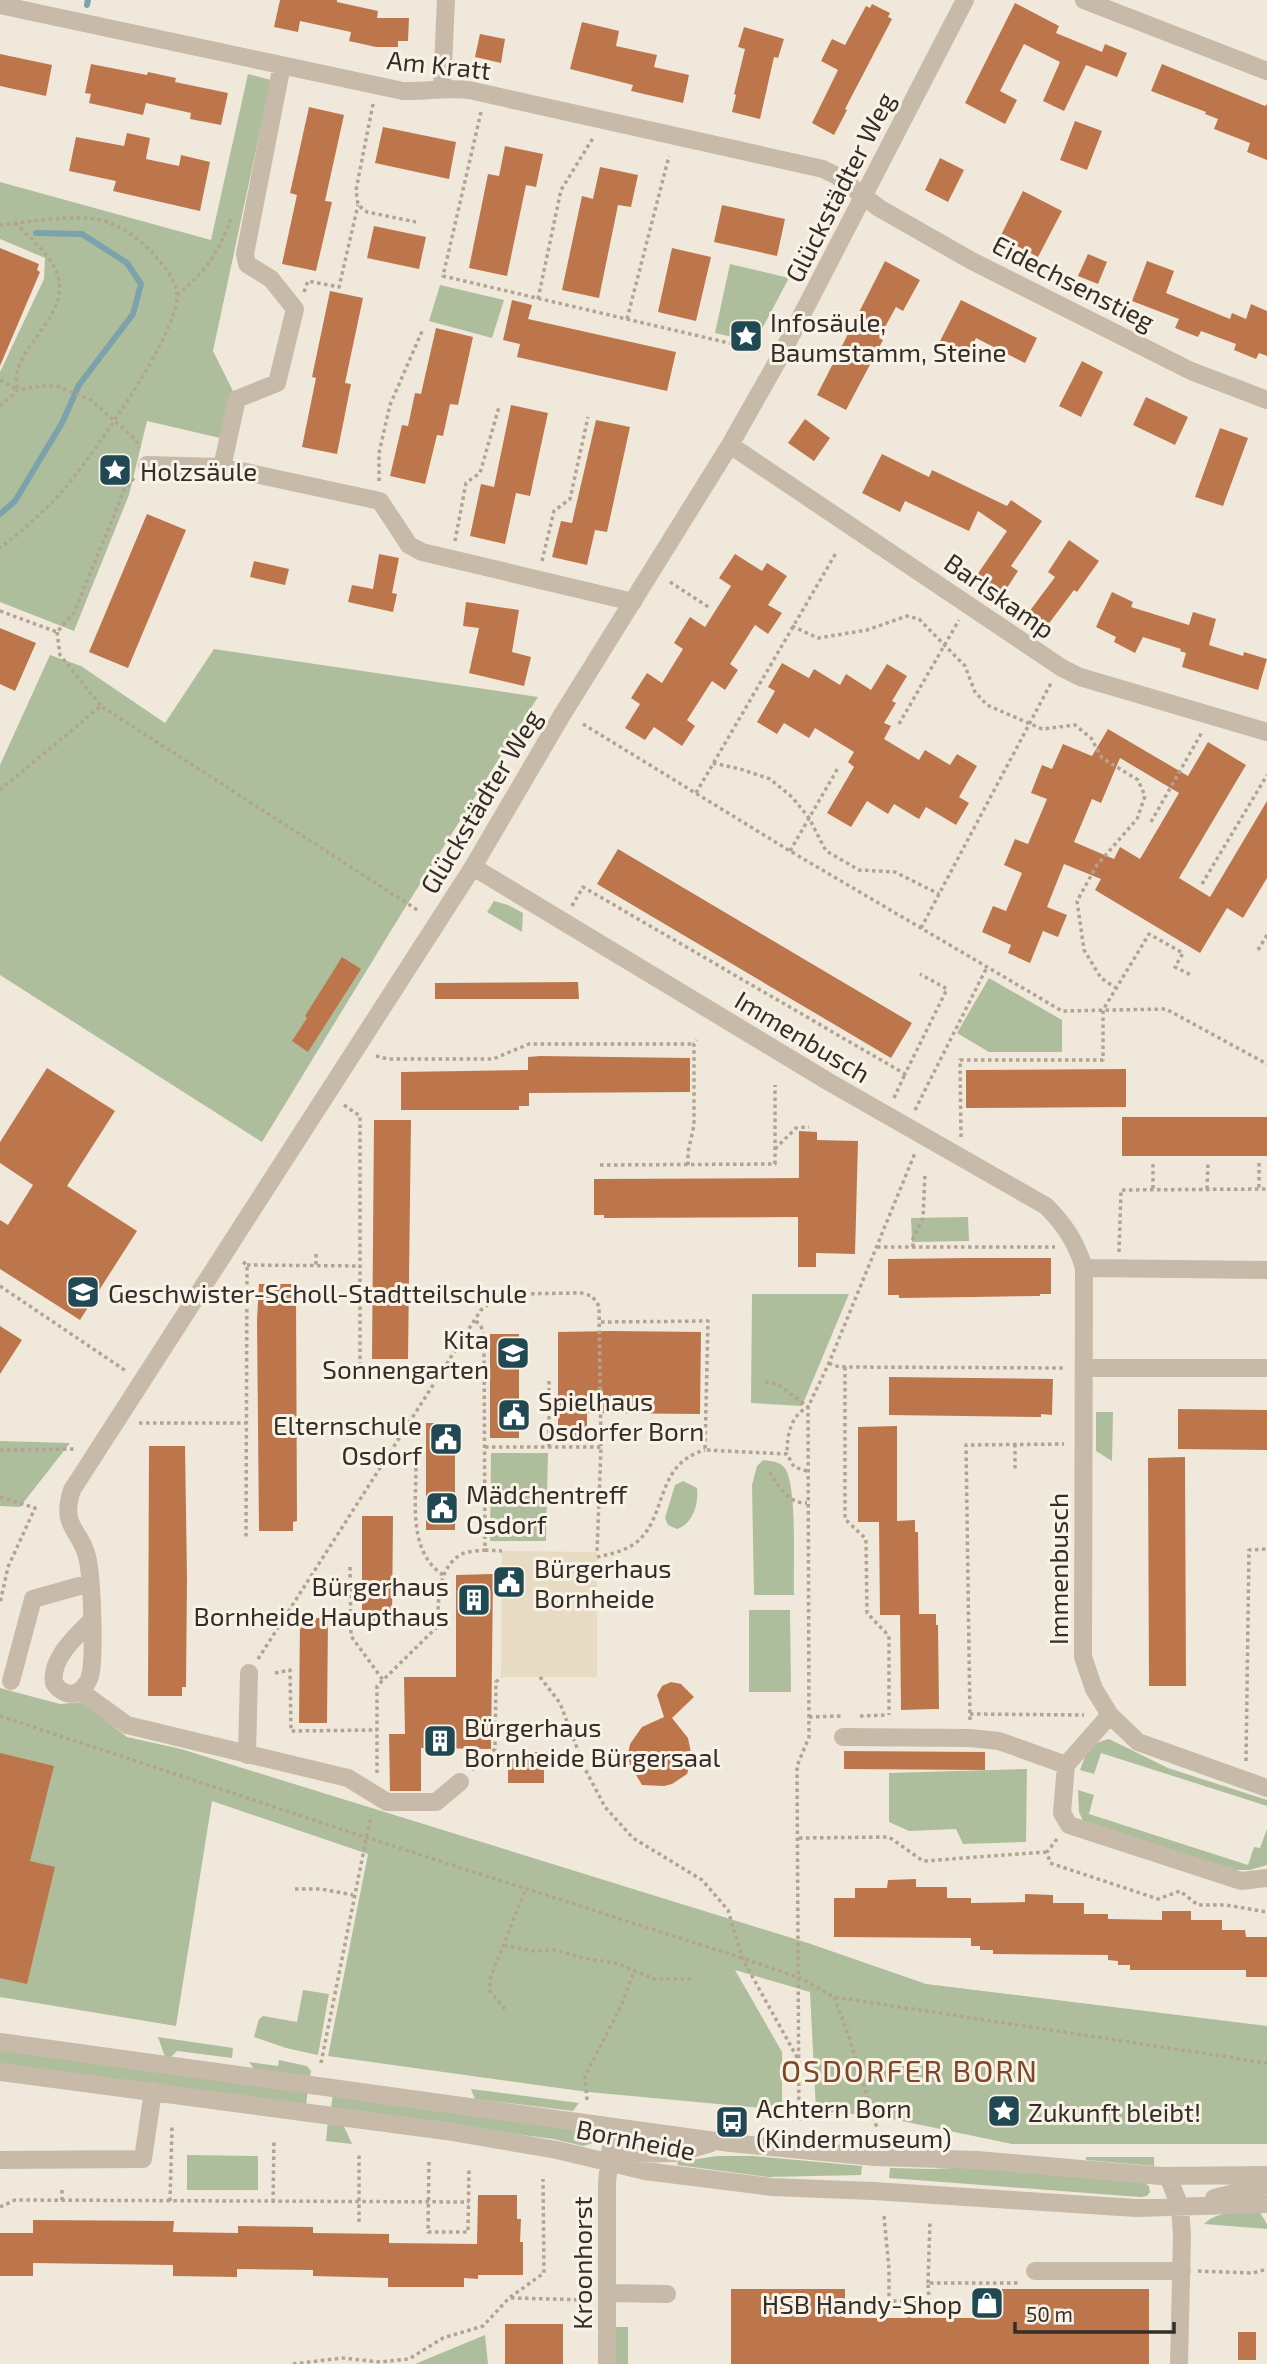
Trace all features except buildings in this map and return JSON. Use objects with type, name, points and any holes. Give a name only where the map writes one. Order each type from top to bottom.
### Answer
[{"type":"street","points":[[442,88],[446,0]]},
{"type":"street","name":"Glückstädter Weg","points":[[80,1691],[90,1677],[90,1583],[85,1550],[67,1515],[72,1490],[473,867],[562,715],[730,445],[781,355],[965,0]]},
{"type":"street","points":[[1084,0],[1267,71]]},
{"type":"street","name":"Am Kratt","points":[[0,5],[403,91],[419,92],[442,88],[469,90],[822,169],[837,176],[864,197]]},
{"type":"street","points":[[222,467],[237,399],[278,383],[295,309],[271,279],[247,264],[245,254],[282,65]]},
{"type":"street","name":"Eidechsenstieg","points":[[864,197],[972,261],[1060,306],[1191,371],[1267,400]]},
{"type":"street","name":"Barlskamp","points":[[730,445],[1062,668],[1080,677],[1267,732]]},
{"type":"street","points":[[147,465],[222,467],[380,501],[410,545],[422,552],[633,602]]},
{"type":"street","name":"Immenbusch","points":[[473,867],[562,923],[906,1127],[1046,1206],[1065,1225],[1078,1247],[1084,1268],[1083,1657],[1094,1689],[1110,1715],[1138,1742],[1267,1788]]},
{"type":"street","points":[[1084,1268],[1267,1270]]},
{"type":"street","points":[[1085,1368],[1267,1368]]},
{"type":"street","points":[[11,1681],[33,1600],[90,1583]]},
{"type":"street","points":[[91,1621],[65,1650],[53,1677],[62,1692],[73,1694],[80,1691],[127,1725],[348,1777],[387,1802],[436,1802],[460,1782]]},
{"type":"street","points":[[247,1755],[249,1673]]},
{"type":"street","points":[[1110,1715],[1066,1765],[1062,1813],[1069,1825],[1241,1881],[1267,1878]]},
{"type":"street","points":[[843,1738],[970,1738],[999,1741],[1066,1765]]},
{"type":"street","name":"Bornheide","points":[[0,2042],[716,2141],[875,2157],[977,2160],[1168,2176],[1267,2175]]},
{"type":"street","name":"Bornheide","points":[[0,2072],[446,2131],[557,2151],[645,2171],[772,2187],[1136,2208],[1267,2204]]},
{"type":"street","points":[[0,2160],[143,2159],[153,2091]]},
{"type":"street","name":"Kroonhorst","points":[[607,2364],[609,2163],[613,2127]]},
{"type":"street","points":[[609,2163],[629,2154],[677,2153],[716,2141]]},
{"type":"street","points":[[1168,2176],[1180,2207],[1182,2270],[1179,2364]]},
{"type":"street","points":[[1180,2207],[1267,2185]]},
{"type":"street","points":[[1028,2277],[1182,2270]]},
{"type":"street","points":[[607,2297],[667,2294]]},
{"type":"path","points":[[295,309],[308,281],[339,287],[358,205],[356,190],[375,98]]},
{"type":"path","points":[[481,112],[443,276],[781,355]]},
{"type":"path","points":[[538,299],[561,190],[593,138]]},
{"type":"path","points":[[627,319],[669,156]]},
{"type":"path","points":[[358,205],[368,212],[415,222]]},
{"type":"path","points":[[177,295],[212,260],[222,244],[232,212]]},
{"type":"path","points":[[0,225],[79,218],[99,219],[117,226],[151,250],[169,271],[177,295],[171,321],[153,358],[114,419],[61,493],[20,533],[0,548]]},
{"type":"path","points":[[15,223],[46,253],[54,265],[59,281],[58,297],[48,323],[16,369],[15,381],[18,390]]},
{"type":"path","points":[[380,501],[379,453],[390,405],[423,329]]},
{"type":"path","points":[[0,380],[18,390]]},
{"type":"path","points":[[0,406],[18,390],[57,386],[91,400],[114,419],[135,440],[147,465],[125,488],[74,613],[57,632],[60,655],[101,706],[419,911]]},
{"type":"path","points":[[451,560],[466,483],[480,473],[499,407]]},
{"type":"path","points":[[538,580],[554,511],[570,499],[588,417]]},
{"type":"path","points":[[695,793],[836,553]]},
{"type":"path","points":[[670,582],[710,608]]},
{"type":"path","points":[[0,611],[57,632]]},
{"type":"path","points":[[792,626],[818,638],[867,629],[907,616],[919,619],[965,666],[975,692],[986,705],[1042,729],[1075,725],[1091,738],[1102,758],[1139,780],[1145,796],[1137,819],[1097,865],[1077,901],[1084,950],[1101,978],[1116,988]]},
{"type":"path","points":[[899,724],[960,617]]},
{"type":"path","name":"Barlskamp","points":[[921,928],[1053,680]]},
{"type":"path","points":[[0,790],[101,706]]},
{"type":"path","points":[[583,723],[695,793],[1062,1011],[1166,1009],[1267,1064]]},
{"type":"path","points":[[1151,822],[1205,726]]},
{"type":"path","points":[[713,763],[770,779],[792,797],[809,818],[826,851],[859,870],[895,872],[939,894]]},
{"type":"path","points":[[790,850],[838,768]]},
{"type":"path","points":[[1202,884],[1267,775]]},
{"type":"path","points":[[562,923],[583,887],[905,1074]]},
{"type":"path","points":[[961,1158],[960,1060],[1103,1060],[1102,1010],[1150,933],[1183,953],[1175,967],[1191,975]]},
{"type":"path","points":[[1258,950],[1267,935]]},
{"type":"path","points":[[906,1127],[987,967]]},
{"type":"path","points":[[886,1115],[947,989],[920,974]]},
{"type":"path","points":[[376,1056],[388,1059],[493,1059],[529,1044],[696,1042],[694,1125],[688,1165]]},
{"type":"path","points":[[600,1165],[775,1164],[775,1085]]},
{"type":"path","points":[[344,1105],[360,1116],[360,1373]]},
{"type":"path","points":[[775,1149],[796,1128],[809,1127]]},
{"type":"path","points":[[799,2121],[797,1766],[809,1737],[808,1407],[923,1137]]},
{"type":"path","points":[[1259,1163],[1259,1189]]},
{"type":"path","points":[[1153,1164],[1153,1189]]},
{"type":"path","points":[[1207,1189],[1208,1164]]},
{"type":"path","points":[[913,1247],[913,1237],[923,1218],[925,1174]]},
{"type":"path","points":[[1119,1269],[1121,1190],[1267,1189]]},
{"type":"path","points":[[877,1247],[1078,1247]]},
{"type":"path","points":[[316,1254],[316,1266]]},
{"type":"path","points":[[246,1539],[245,1264],[360,1266]]},
{"type":"path","points":[[0,1286],[126,1371]]},
{"type":"path","points":[[249,1673],[475,1320],[489,1302],[498,1297],[581,1293],[592,1296],[599,1306],[601,1447],[597,1554],[626,1549],[636,1543],[650,1525],[665,1486],[684,1460],[705,1450],[787,1454]]},
{"type":"path","points":[[475,1320],[481,1326],[484,1337],[485,1550]]},
{"type":"path","points":[[601,1322],[708,1321],[705,1450]]},
{"type":"path","points":[[829,1363],[845,1367],[1085,1368]]},
{"type":"path","points":[[845,1367],[845,1519],[866,1539],[867,1613],[889,1636],[889,1715]]},
{"type":"path","points":[[549,1381],[549,1447]]},
{"type":"path","points":[[765,1382],[779,1385],[808,1407]]},
{"type":"path","points":[[807,1471],[794,1467],[787,1454],[789,1430],[801,1410],[808,1407]]},
{"type":"path","points":[[139,1423],[246,1423]]},
{"type":"path","points":[[1015,1444],[1015,1470]]},
{"type":"path","points":[[970,1738],[965,1445],[1084,1444]]},
{"type":"path","points":[[485,1447],[601,1447]]},
{"type":"path","points":[[0,1450],[76,1449]]},
{"type":"path","points":[[415,1468],[415,1526],[419,1545],[436,1572],[445,1576]]},
{"type":"path","points":[[770,1472],[784,1493],[794,1501],[807,1503]]},
{"type":"path","points":[[0,1497],[35,1508],[8,1567],[0,1603]]},
{"type":"path","points":[[1245,1780],[1250,1549],[1267,1549]]},
{"type":"path","points":[[321,2063],[375,1794],[377,1686],[438,1626],[439,1593],[448,1567],[463,1553],[502,1550]]},
{"type":"path","points":[[350,1567],[351,1636],[383,1680]]},
{"type":"path","points":[[406,1618],[423,1618],[438,1626],[451,1626]]},
{"type":"path","points":[[275,1673],[290,1670],[291,1731],[377,1730]]},
{"type":"path","points":[[460,1782],[495,1748],[496,1682],[501,1677]]},
{"type":"path","points":[[540,1677],[560,1703],[584,1769],[605,1807],[633,1838],[702,1880],[728,1910],[743,1958],[798,2059]]},
{"type":"path","points":[[970,1714],[1110,1715]]},
{"type":"path","points":[[0,1716],[743,1958],[800,1978],[834,1997],[1267,2063]]},
{"type":"path","points":[[799,1838],[889,1837],[923,1861],[1047,1852],[1069,1825]]},
{"type":"path","points":[[1047,1852],[1050,1863],[1158,1899],[1180,1891],[1198,1905],[1226,1905],[1267,1912]]},
{"type":"path","points":[[505,2009],[490,1991],[490,1979],[526,1888]]},
{"type":"path","points":[[295,1889],[321,1889],[353,1895]]},
{"type":"path","points":[[504,1945],[531,1951],[555,1950],[619,1964],[654,1979],[691,1979]]},
{"type":"path","points":[[587,2100],[585,2076],[622,2004],[634,1971]]},
{"type":"path","points":[[834,1997],[877,2128]]},
{"type":"path","points":[[170,2201],[172,2127]]},
{"type":"path","points":[[273,2202],[274,2140]]},
{"type":"path","points":[[359,2152],[359,2222]]},
{"type":"path","points":[[429,2162],[428,2232],[468,2232],[469,2168]]},
{"type":"path","points":[[293,2364],[342,2358],[380,2363],[409,2359],[443,2339],[484,2326],[509,2298],[544,2273],[543,2179]]},
{"type":"path","points":[[62,2190],[62,2200]]},
{"type":"path","points":[[0,2207],[15,2200],[468,2202]]},
{"type":"path","points":[[884,2216],[889,2301]]},
{"type":"path","points":[[858,2301],[929,2301],[930,2220]]},
{"type":"path","points":[[1182,2270],[1253,2273],[1267,2269]]},
{"type":"path","points":[[928,2283],[1028,2277]]},
{"type":"path","points":[[509,2298],[607,2297]]},
{"type":"path","points":[[909,2301],[909,2318]]},
{"type":"green space","points":[[248,74],[271,80],[213,351],[233,391],[220,438],[147,421],[129,495],[74,631],[0,602],[0,372],[44,279],[45,258],[0,239],[0,182],[211,240]]},
{"type":"green space","points":[[730,264],[789,278],[755,342],[715,333]]},
{"type":"green space","points":[[440,285],[504,300],[492,338],[429,321]]},
{"type":"green space","points":[[214,649],[538,697],[262,1142],[0,975],[0,765],[50,655],[81,666],[165,723]]},
{"type":"green space","points":[[494,901],[523,913],[522,932],[487,912]]},
{"type":"green space","points":[[989,978],[1062,1020],[1062,1052],[989,1052],[957,1033]]},
{"type":"green space","points":[[968,1217],[969,1241],[912,1242],[911,1218]]},
{"type":"green space","points":[[752,1294],[849,1294],[802,1406],[751,1403]]},
{"type":"green space","points":[[1096,1412],[1113,1412],[1112,1461],[1096,1451]]},
{"type":"green space","points":[[0,1441],[70,1443],[20,1507],[0,1506]]},
{"type":"green space","points":[[491,1453],[548,1453],[546,1541],[490,1541]]},
{"type":"green space","points":[[763,1460],[783,1466],[790,1483],[794,1595],[754,1595],[752,1485],[757,1466]]},
{"type":"green space","points":[[683,1481],[697,1488],[697,1500],[691,1518],[677,1529],[668,1525],[665,1518],[675,1485]]},
{"type":"green space","points":[[749,1610],[790,1610],[791,1692],[749,1692]]},
{"type":"green space","points":[[0,1688],[60,1704],[82,1702],[127,1737],[181,1749],[808,1943],[926,1984],[1267,2026],[1267,2144],[1012,2144],[878,2116],[816,2111],[810,1992],[735,1970],[782,2052],[782,2110],[588,2092],[328,2056],[368,1854],[212,1801],[176,2026],[0,1997]]},
{"type":"green space","points":[[1109,1739],[1168,1768],[1267,1800],[1267,1806],[1101,1753],[1094,1774],[1080,1770],[1089,1750],[1097,1743]]},
{"type":"green space","points":[[1027,1769],[1026,1842],[963,1844],[956,1829],[909,1831],[889,1822],[889,1773]]},
{"type":"green space","points":[[1078,1790],[1094,1795],[1089,1814],[1248,1865],[1254,1847],[1260,1848],[1267,1829],[1267,1865],[1250,1870],[1235,1870],[1083,1821],[1079,1812]]},
{"type":"green space","points":[[303,1990],[329,1994],[318,2055],[254,2037],[259,2019],[263,2016],[297,2022]]},
{"type":"green space","points":[[158,2037],[233,2048],[232,2058],[177,2051],[170,2058],[165,2057]]},
{"type":"green space","points":[[0,2048],[308,2089],[306,2106],[0,2065]]},
{"type":"green space","points":[[279,2060],[307,2066],[311,2071],[310,2076],[254,2069],[249,2062],[278,2066]]},
{"type":"green space","points":[[471,2089],[579,2103],[573,2111],[475,2099]]},
{"type":"green space","points":[[333,2092],[586,2131],[591,2134],[593,2143],[583,2146],[553,2139],[331,2109]]},
{"type":"green space","points":[[328,2120],[342,2122],[352,2144],[326,2141]]},
{"type":"green space","points":[[187,2155],[258,2156],[258,2190],[187,2190]]},
{"type":"green space","points":[[717,2156],[753,2156],[862,2166],[861,2175],[768,2177],[677,2165],[678,2162]]},
{"type":"green space","points":[[1086,2157],[1154,2157],[1154,2166],[1086,2160]]},
{"type":"green space","points":[[978,2167],[1143,2182],[1149,2186],[1150,2192],[1147,2196],[1140,2197],[889,2178],[890,2168]]},
{"type":"green space","points":[[1237,2211],[1259,2211],[1267,2229],[1204,2224],[1215,2217]]},
{"type":"green space","points":[[614,2327],[628,2327],[628,2364],[611,2364]]},
{"type":"green space","points":[[485,2335],[488,2364],[415,2364]]},
{"type":"shaded area","points":[[502,1551],[597,1552],[597,1677],[501,1677]]},
{"type":"waterway","points":[[87,5],[88,0]]},
{"type":"waterway","points":[[0,514],[15,501],[62,423],[79,385],[133,314],[141,284],[127,263],[82,234],[36,233]]},
{"type":"place","name":"Infosäule, Baumstamm, Steine","points":[[746,336]]},
{"type":"place","name":"Holzsäule","points":[[115,470]]},
{"type":"place","name":"Geschwister-Scholl-Stadtteilschule","points":[[83,1292]]},
{"type":"place","name":"Kita Sonnengarten","points":[[513,1353]]},
{"type":"place","name":"Spielhaus Osdorfer Born","points":[[514,1415]]},
{"type":"place","name":"Elternschule Osdorf","points":[[446,1439]]},
{"type":"place","name":"Mädchentreff Osdorf","points":[[442,1508]]},
{"type":"place","name":"Bürgerhaus Bornheide","points":[[509,1582]]},
{"type":"place","name":"Bürgerhaus Bornheide Haupthaus","points":[[474,1600]]},
{"type":"place","name":"Bürgerhaus Bornheide Bürgersaal","points":[[440,1741]]},
{"type":"place","name":"Zukunft bleibt!","points":[[1004,2111]]},
{"type":"place","name":"Achtern Born (Kindermuseum)","points":[[732,2122]]},
{"type":"place","name":"HSB Handy-Shop","points":[[987,2303]]},
{"type":"district","name":"OSDORFER BORN","points":[[910,2070]]}]
